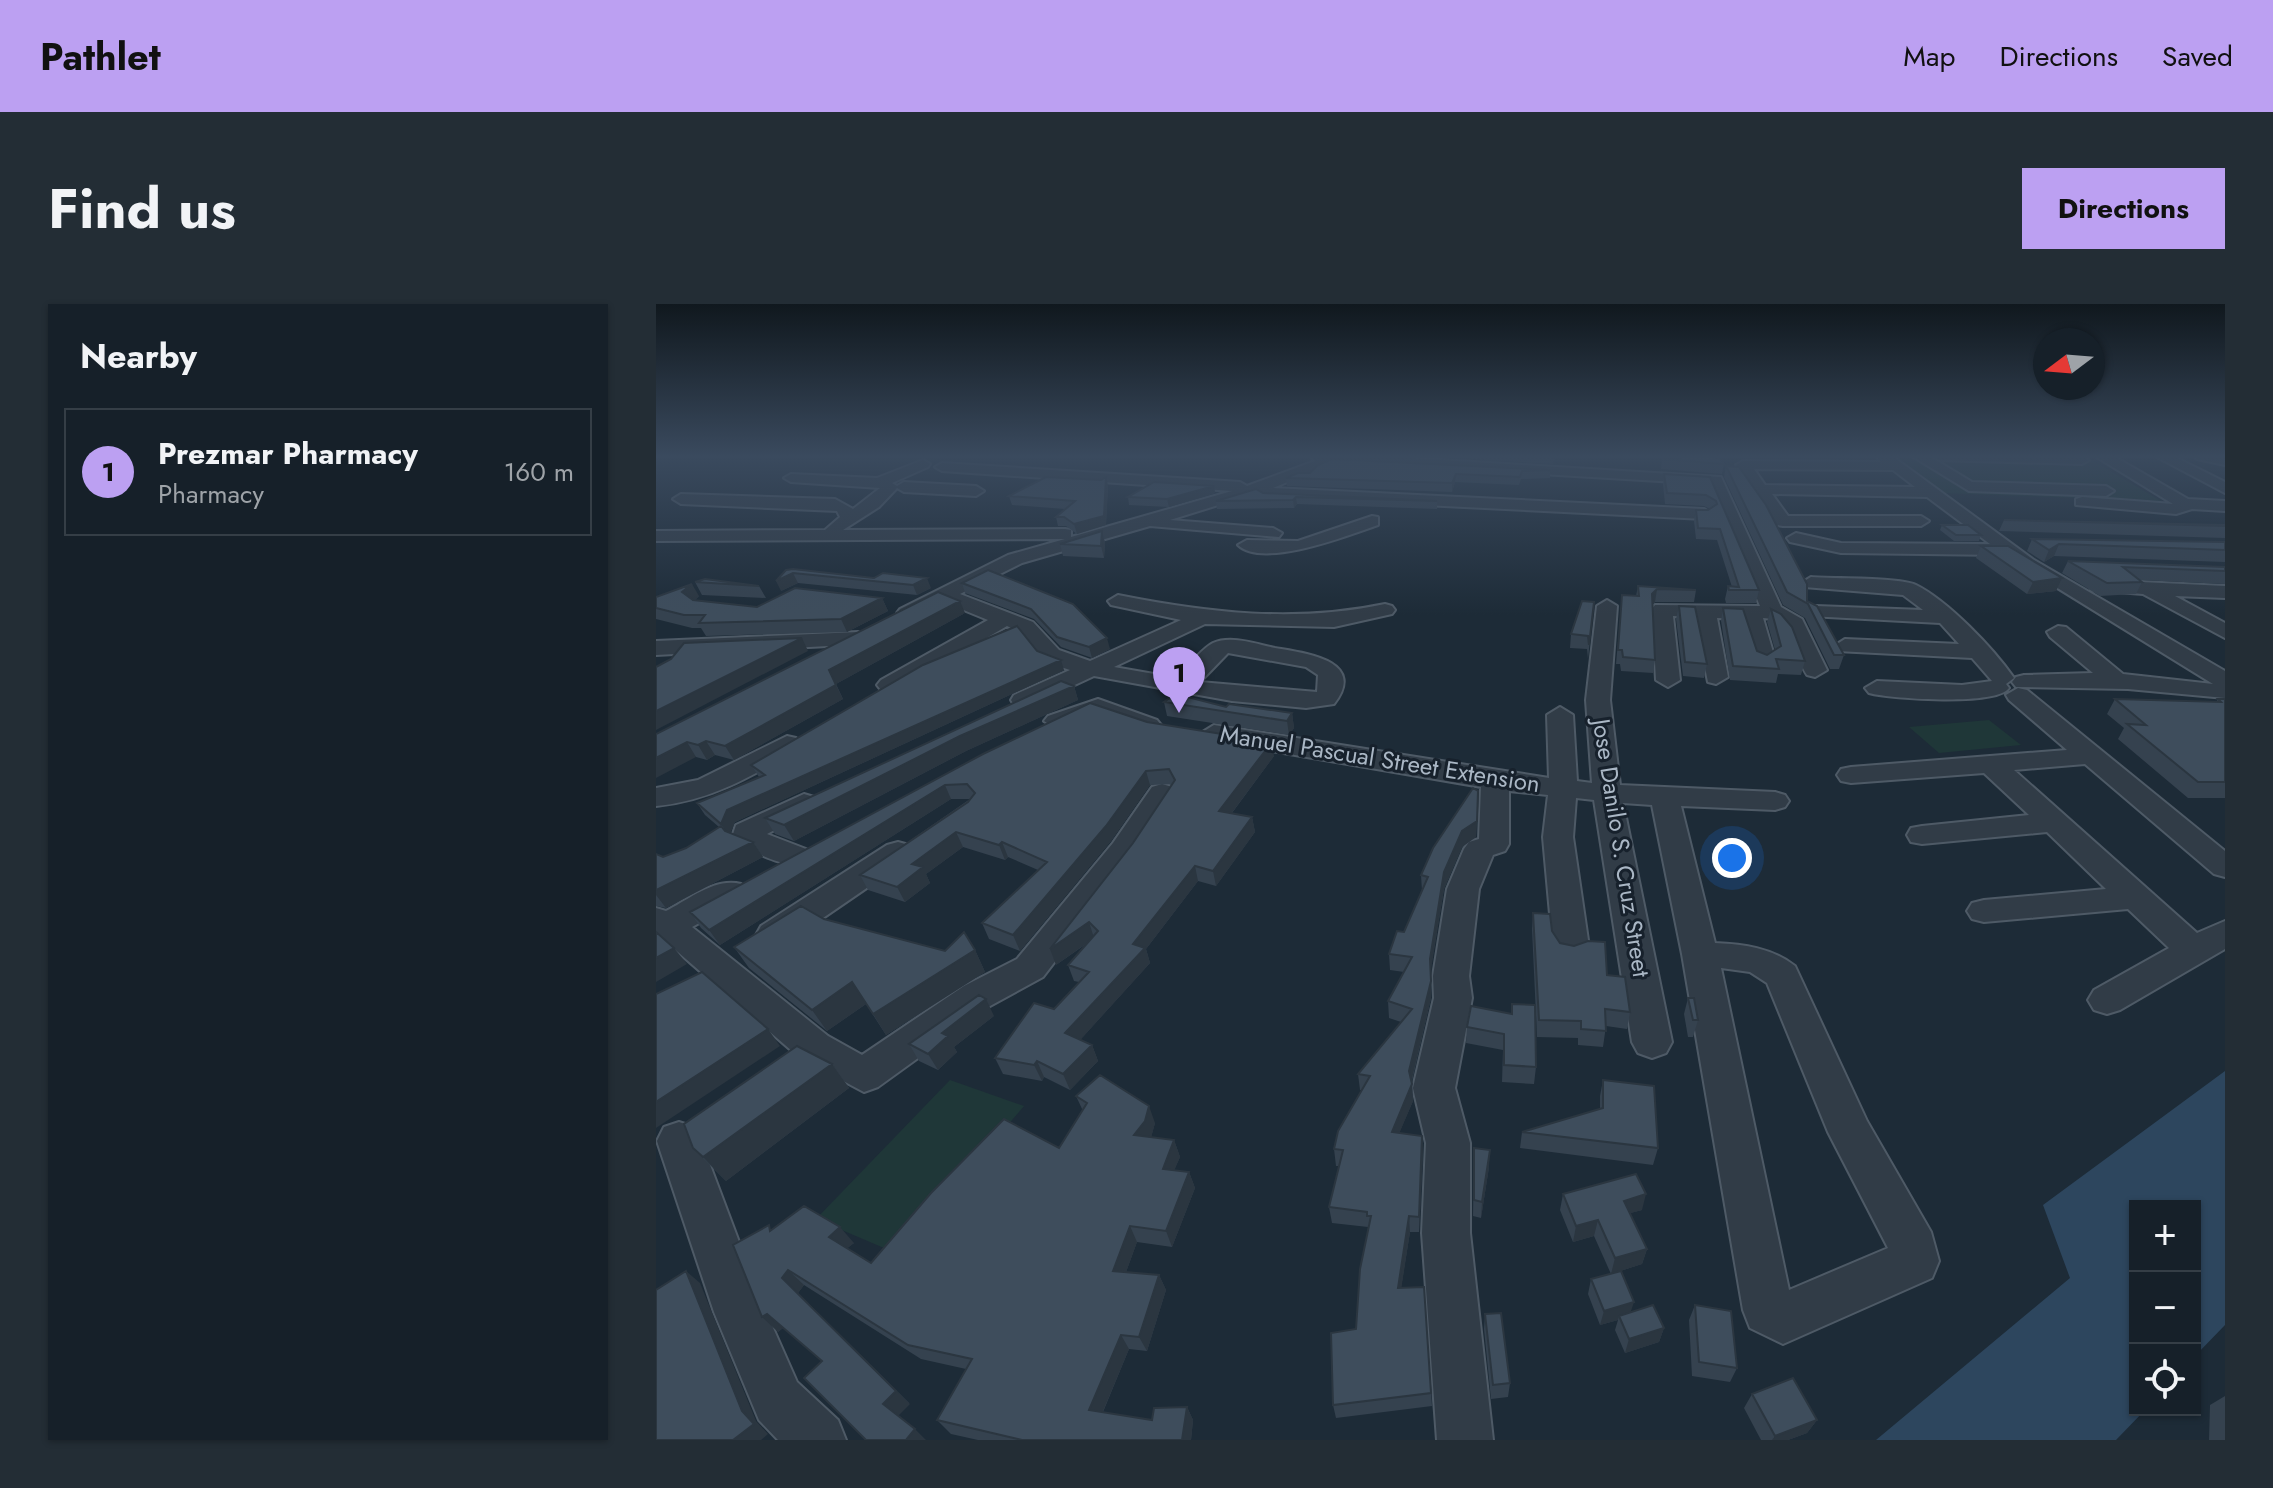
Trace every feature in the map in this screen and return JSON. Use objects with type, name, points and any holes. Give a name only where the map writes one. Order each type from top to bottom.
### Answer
[{"type":"street","points":[[845,509],[849,518]]},
{"type":"street","points":[[827,533],[863,509]]},
{"type":"street","points":[[818,660],[992,568],[1097,527],[1152,512],[1176,509]]},
{"type":"street","points":[[1628,509],[1704,514]]},
{"type":"street","points":[[1728,509],[1761,612],[1764,659]]},
{"type":"street","points":[[1772,509],[1781,520],[1921,521],[1907,509]]},
{"type":"street","points":[[1810,509],[1822,521]]},
{"type":"street","points":[[1843,509],[1857,522]]},
{"type":"street","points":[[1874,509],[1887,522]]},
{"type":"street","points":[[1952,509],[2059,585],[2209,682]]},
{"type":"street","points":[[2127,509],[2152,525],[2185,525]]},
{"type":"street","points":[[1123,528],[1152,512]]},
{"type":"street","points":[[1152,512],[1189,528],[1273,533]]},
{"type":"street","points":[[883,517],[1068,517]]},
{"type":"street","points":[[656,536],[1097,527],[1123,528],[1138,537],[1159,540],[1288,547],[1372,521]]},
{"type":"street","points":[[2001,542],[2002,523]]},
{"type":"street","points":[[1936,532],[2001,542],[2073,565]]},
{"type":"street","points":[[1796,538],[1841,548],[2001,542]]},
{"type":"street","points":[[1811,583],[1908,589],[1946,617],[2010,686],[2089,756],[2225,867]]},
{"type":"street","points":[[2059,585],[2225,592]]},
{"type":"street","points":[[2143,587],[2225,632]]},
{"type":"street","points":[[891,602],[932,600],[1030,626],[1051,656],[1089,670],[1184,685],[1315,702],[1329,694],[1330,673],[1313,661],[1227,646],[1218,649],[1184,685]]},
{"type":"street","points":[[1118,601],[1202,618],[1334,621],[1385,610]]},
{"type":"street","name":"Jose Danilo S. Cruz Street","points":[[1607,606],[1598,700],[1607,792],[1652,1042]]},
{"type":"street","points":[[1668,680],[1662,609],[1761,612],[1794,624],[1815,670]]},
{"type":"street","points":[[1705,611],[1716,677]]},
{"type":"street","points":[[1816,612],[1946,617]]},
{"type":"street","points":[[1005,709],[1202,618]]},
{"type":"street","points":[[867,698],[1005,619]]},
{"type":"street","points":[[656,648],[871,632]]},
{"type":"street","points":[[2058,632],[2119,683]]},
{"type":"street","points":[[1845,646],[1979,652]]},
{"type":"street","points":[[1877,688],[1962,692],[2010,686],[2209,682]]},
{"type":"street","name":"Manuel Pascual Street Extension","points":[[1030,735],[1082,710],[1098,706],[1151,725],[1286,743],[1495,779],[1665,799],[1775,801]]},
{"type":"street","points":[[1560,715],[1563,788],[1558,837],[1571,947]]},
{"type":"street","points":[[656,797],[696,791],[729,778],[811,730]]},
{"type":"street","points":[[1851,775],[2089,756]]},
{"type":"street","points":[[1991,764],[2135,897],[2210,942],[2107,1000]]},
{"type":"street","points":[[1465,1440],[1446,1233],[1448,1143],[1434,1088],[1453,998],[1451,976],[1463,889],[1480,849],[1494,844],[1495,779]]},
{"type":"street","points":[[823,841],[660,923],[719,966],[814,1047],[864,1075],[987,990],[1021,975],[1124,850],[1162,793]]},
{"type":"street","points":[[795,856],[747,837],[747,832],[823,794]]},
{"type":"street","points":[[1665,799],[1700,954],[1768,1310],[1783,1318],[1915,1261],[1914,1249],[1850,1132],[1782,975],[1772,965],[1757,961],[1700,954]]},
{"type":"street","points":[[1922,835],[2054,822]]},
{"type":"street","points":[[681,987],[772,936],[925,833]]},
{"type":"street","points":[[1984,911],[2135,897]]},
{"type":"street","points":[[777,1072],[814,1047]]},
{"type":"street","points":[[683,1138],[740,1312],[778,1401],[818,1440]]},
{"type":"green space","points":[[1989,720],[2021,745],[1939,753],[1909,727]]},
{"type":"green space","points":[[950,1080],[1024,1106],[898,1254],[816,1219]]},
{"type":"water","points":[[2225,1071],[2225,1325],[2201,1350],[2201,1200],[2129,1200],[2129,1416],[2139,1416],[2116,1440],[1876,1440],[2070,1278],[2043,1205]]},
{"type":"building","points":[[1065,509],[1104,509],[1104,516],[1074,524],[1064,517],[1056,517]]},
{"type":"building","points":[[1724,509],[1759,590],[1729,590],[1728,586],[1739,587],[1720,529],[1698,528],[1696,510]]},
{"type":"building","points":[[1747,509],[1768,509],[1807,584],[1807,601],[1817,606],[1844,655],[1834,655],[1808,604],[1787,592]]},
{"type":"building","points":[[2004,520],[2225,525],[2225,526]]},
{"type":"building","points":[[1942,525],[1968,525],[1981,535],[1956,535]]},
{"type":"building","points":[[1102,531],[1101,546],[1060,544]]},
{"type":"building","points":[[2032,539],[2225,542],[2225,550],[2059,544],[2049,550]]},
{"type":"building","points":[[1981,546],[2008,546],[2062,578],[2033,582]]},
{"type":"building","points":[[2068,561],[2225,567],[2225,571],[2123,567],[2142,582],[2107,583]]},
{"type":"building","points":[[786,570],[874,578],[883,573],[927,578],[913,585],[793,573],[776,581]]},
{"type":"building","points":[[988,570],[1073,604],[1107,638],[1089,647],[1057,637],[1031,609],[962,583]]},
{"type":"building","points":[[705,579],[759,586],[695,582]]},
{"type":"building","points":[[692,584],[682,592],[693,600],[757,607],[795,588],[882,598],[841,619],[699,623],[705,615],[684,615],[656,608],[656,597]]},
{"type":"building","points":[[1638,586],[1696,590],[1657,589],[1652,594],[1655,660],[1623,657],[1622,650],[1618,650],[1622,595],[1639,596]]},
{"type":"building","points":[[938,592],[960,601],[829,670],[836,685],[725,746],[706,741],[698,745],[687,742],[656,758],[656,734]]},
{"type":"building","points":[[1582,601],[1594,602],[1589,645],[1588,636],[1571,634]]},
{"type":"building","points":[[1679,606],[1695,607],[1707,664],[1685,662]]},
{"type":"building","points":[[1723,608],[1743,609],[1757,651],[1767,655],[1781,646],[1771,609],[1781,614],[1792,627],[1805,661],[1776,659],[1779,669],[1733,666]]},
{"type":"building","points":[[1017,626],[1037,651],[1061,660],[727,810],[721,824],[697,803],[765,775],[751,765],[923,665]]},
{"type":"building","points":[[802,638],[656,711],[656,667],[671,659],[684,643]]},
{"type":"building","points":[[1061,681],[1074,686],[960,736],[784,825],[765,818]]},
{"type":"building","points":[[1176,694],[1226,707],[1229,704],[1292,713],[1287,721],[1164,702]]},
{"type":"building","points":[[2115,699],[2221,702],[2218,699],[2225,699],[2225,782],[2198,782],[2127,724],[2146,725]]},
{"type":"building","points":[[1090,703],[1147,722],[1272,742],[1219,811],[1252,817],[1213,871],[1195,866],[1133,944],[1145,948],[1065,1033],[1092,1045],[1063,1074],[1037,1061],[1034,1065],[995,1058],[1034,1003],[1054,1009],[1089,972],[1068,965],[1098,931],[1089,922],[1050,949],[1133,843],[1175,780],[1169,769],[1146,771],[1106,826],[1013,935],[982,923],[1047,862],[1002,842],[999,845],[956,832],[912,864],[923,867],[897,887],[860,875],[968,802],[975,793],[967,784],[945,785],[709,930],[690,912],[983,754]]},
{"type":"building","points":[[1473,788],[1478,791],[1477,821],[1462,831],[1444,872],[1430,959],[1431,981],[1409,1071],[1412,1084],[1392,1132],[1422,1136],[1419,1217],[1409,1216],[1398,1288],[1424,1287],[1431,1393],[1333,1405],[1331,1333],[1356,1329],[1360,1269],[1371,1216],[1367,1216],[1367,1212],[1329,1207],[1343,1150],[1334,1149],[1338,1131],[1370,1076],[1358,1074],[1412,1009],[1388,1001],[1412,957],[1389,954],[1397,931],[1404,932],[1428,877],[1421,875],[1433,848]]},
{"type":"building","points":[[721,826],[725,831],[753,842],[656,890],[656,854],[663,857],[686,848]]},
{"type":"building","points":[[801,906],[824,919],[945,951],[964,932],[975,950],[873,1014],[852,982],[812,1010],[734,947]]},
{"type":"building","points":[[1533,913],[1550,914],[1552,931],[1560,943],[1574,946],[1588,941],[1605,942],[1607,975],[1625,977],[1630,1012],[1605,1009],[1606,1031],[1581,1029],[1581,1021],[1539,1020]]},
{"type":"building","points":[[656,932],[674,948],[656,958]]},
{"type":"building","points":[[702,972],[768,1029],[656,1102],[656,994]]},
{"type":"building","points":[[979,995],[986,999],[942,1033],[948,1036],[928,1054],[909,1044]]},
{"type":"building","points":[[1688,998],[1694,998],[1698,1020],[1693,1020]]},
{"type":"building","points":[[1512,1004],[1535,1005],[1536,1067],[1504,1065],[1504,1034],[1467,1027],[1471,1006],[1512,1014]]},
{"type":"building","points":[[797,1046],[832,1064],[703,1157],[693,1148],[684,1124]]},
{"type":"building","points":[[1100,1075],[1149,1106],[1145,1121],[1134,1135],[1174,1140],[1163,1169],[1189,1172],[1166,1231],[1130,1226],[1113,1271],[1159,1275],[1139,1337],[1121,1335],[1089,1410],[1152,1420],[1154,1408],[1187,1407],[1182,1440],[1022,1440],[937,1420],[972,1359],[908,1345],[788,1270],[782,1278],[896,1391],[883,1404],[915,1429],[906,1440],[866,1440],[804,1378],[822,1361],[767,1314],[762,1317],[733,1245],[769,1225],[770,1231],[804,1206],[840,1227],[829,1237],[871,1263],[931,1193],[1004,1119],[1059,1148],[1087,1103],[1076,1096]]},
{"type":"building","points":[[1603,1080],[1654,1086],[1658,1148],[1522,1132],[1603,1108]]},
{"type":"building","points":[[1474,1148],[1490,1150],[1482,1202],[1474,1200]]},
{"type":"building","points":[[1636,1174],[1646,1194],[1624,1201],[1647,1249],[1615,1258],[1598,1220],[1576,1226],[1563,1194]]},
{"type":"building","points":[[686,1271],[742,1411],[754,1424],[733,1440],[656,1440],[656,1290]]},
{"type":"building","points":[[1621,1271],[1634,1302],[1604,1311],[1591,1279]]},
{"type":"building","points":[[1653,1305],[1664,1328],[1629,1339],[1619,1316]]},
{"type":"building","points":[[1695,1305],[1731,1311],[1737,1368],[1699,1362]]},
{"type":"building","points":[[1501,1313],[1510,1383],[1493,1385],[1485,1314]]},
{"type":"building","points":[[1793,1378],[1817,1420],[1775,1436],[1752,1394]]},
{"type":"place","name":"Prezmar Pharmacy","points":[[1179,713]]}]
